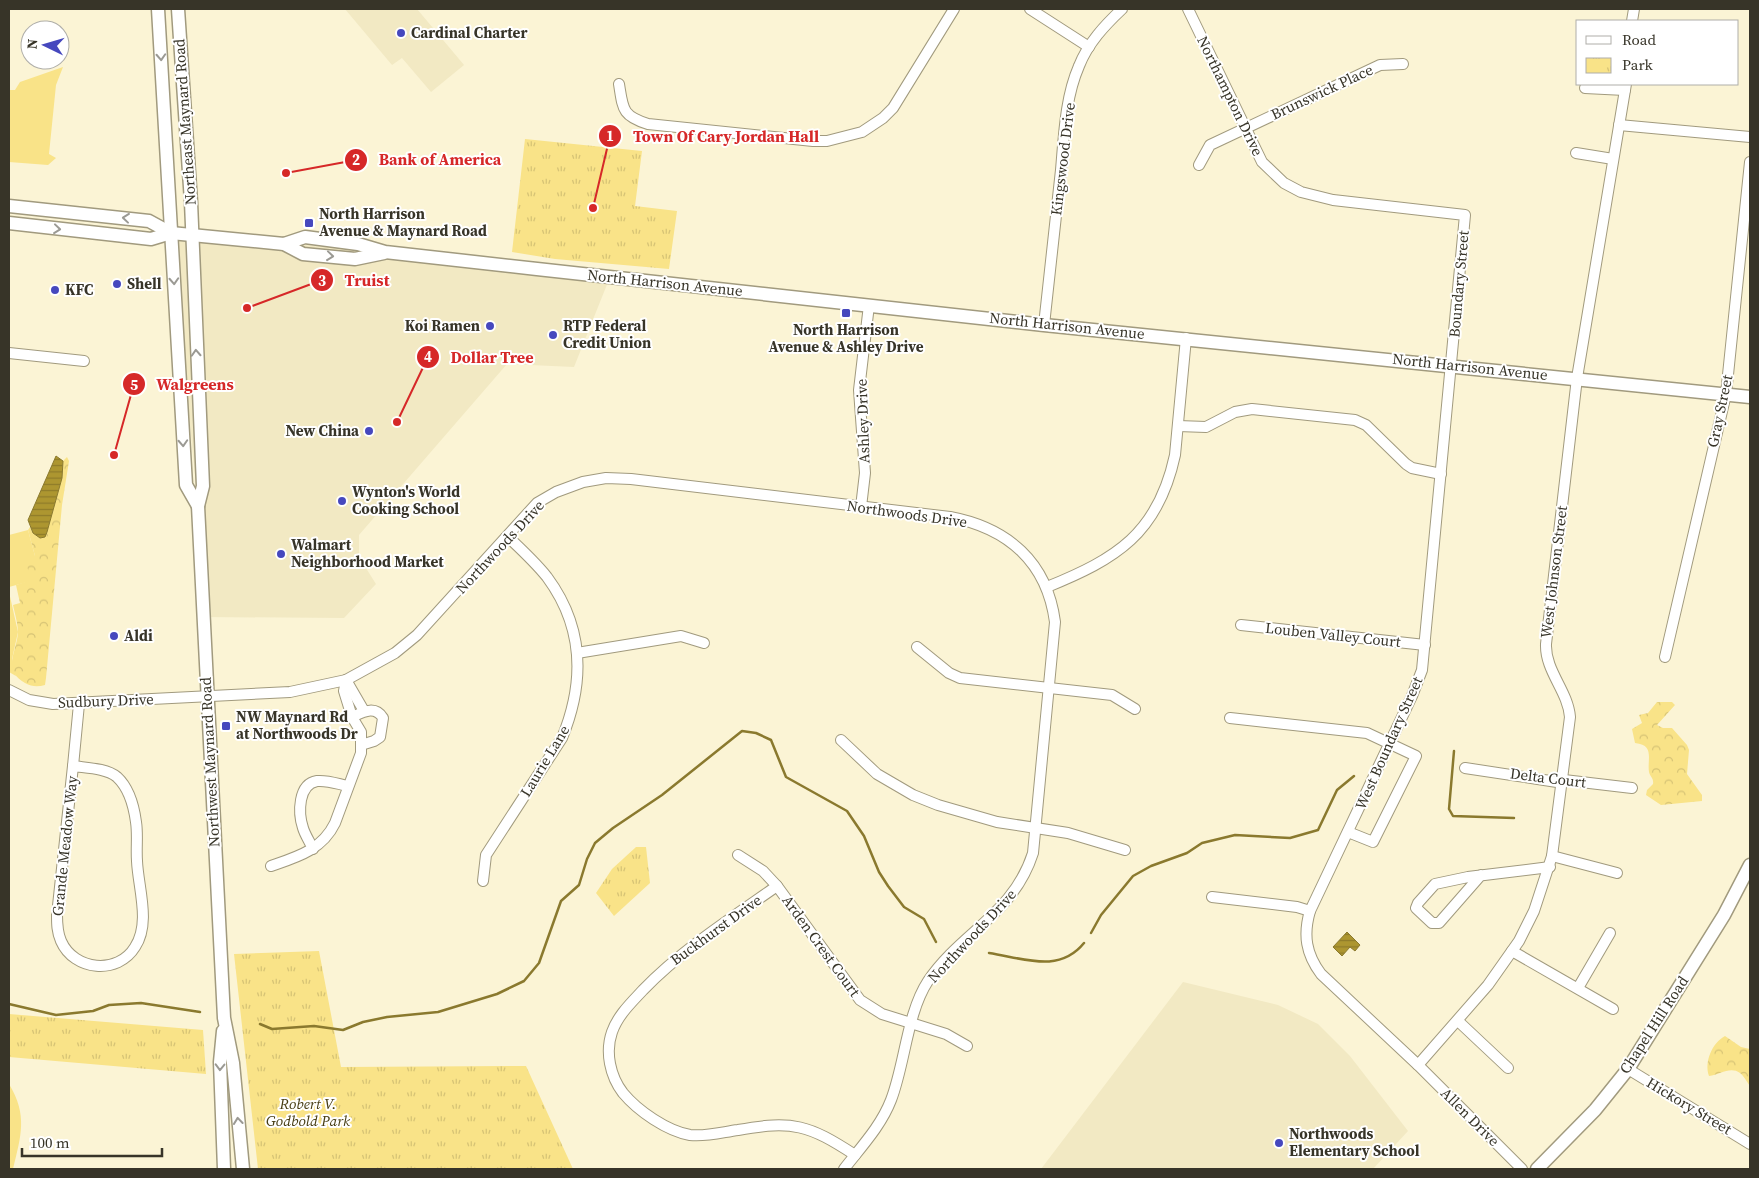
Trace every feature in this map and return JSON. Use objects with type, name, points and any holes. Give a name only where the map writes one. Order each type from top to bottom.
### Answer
[{"type":"main road","name":"Northeast Maynard Road","points":[[158,9],[172,232]]},
{"type":"main road","name":"Northeast Maynard Road","points":[[178,9],[191,234]]},
{"type":"main road","name":"North Harrison Avenue","points":[[9,206],[149,221],[172,232],[284,244],[303,254],[355,259],[385,252],[1044,325],[1750,397]]},
{"type":"main road","name":"North Harrison Avenue","points":[[9,223],[151,239],[172,232]]},
{"type":"main road","name":"Northwest Maynard Road","points":[[172,232],[186,484],[198,506]]},
{"type":"main road","name":"Northwest Maynard Road","points":[[191,234],[203,486],[198,506],[206,697],[224,1018],[233,1063],[243,1169]]},
{"type":"main road","name":"Chapel Hill Road","points":[[1536,1169],[1595,1110],[1628,1069],[1733,900],[1750,865]]},
{"type":"main road","name":"Northwest Maynard Road","points":[[224,1018],[220,1062],[224,1169]]},
{"type":"street","points":[[619,84],[626,114],[648,124],[796,140],[827,141],[872,127],[893,108],[954,9]]},
{"type":"street","points":[[1030,9],[1088,47]]},
{"type":"street","name":"Kingswood Drive","points":[[1044,325],[1068,104],[1078,67],[1088,47],[1104,26],[1122,9]]},
{"type":"street","name":"Northampton Drive","points":[[1188,9],[1244,129],[1262,162],[1284,183],[1301,192],[1333,200],[1453,213]]},
{"type":"street","name":"Brunswick Place","points":[[1199,165],[1210,145],[1380,65],[1403,64]]},
{"type":"street","points":[[1585,88],[1626,87]]},
{"type":"street","name":"West Johnson Street","points":[[1418,1065],[1488,986],[1512,951],[1534,911],[1550,867],[1564,780],[1570,713],[1566,700],[1551,671],[1546,648],[1577,378],[1626,87]]},
{"type":"street","points":[[1619,125],[1750,137]]},
{"type":"street","points":[[1576,153],[1613,159]]},
{"type":"street","name":"Gray Street","points":[[1665,657],[1726,394],[1750,162]]},
{"type":"street","name":"Boundary Street","points":[[1452,366],[1465,214],[1453,213]]},
{"type":"street","name":"Ashley Drive","points":[[861,507],[865,473],[859,390],[870,305]]},
{"type":"street","points":[[1047,587],[1107,559],[1121,550],[1142,528],[1152,514],[1166,486],[1175,456],[1186,338]]},
{"type":"street","points":[[9,353],[84,361]]},
{"type":"street","name":"West Boundary Street","points":[[1418,1065],[1357,1009],[1314,965],[1306,940],[1310,911],[1418,683],[1425,645],[1452,366]]},
{"type":"street","points":[[1178,426],[1206,427],[1235,412],[1252,409],[1355,420],[1366,425],[1412,468],[1441,474]]},
{"type":"street","name":"Northwoods Drive","points":[[206,697],[290,692],[346,680],[395,653],[417,635],[507,536],[547,497],[565,488],[606,478],[631,479],[950,517],[984,526],[1015,544],[1032,564],[1047,587],[1055,622],[1036,828],[1028,866],[1017,889],[992,918],[959,947],[928,981],[912,1023],[891,1101],[871,1135],[844,1169]]},
{"type":"street","name":"Laurie Lane","points":[[483,881],[486,855],[562,738],[569,720],[578,682],[577,653],[566,610],[554,587],[536,564],[507,536]]},
{"type":"street","name":"Louben Valley Court","points":[[1241,625],[1425,645]]},
{"type":"street","points":[[577,653],[681,636],[704,643]]},
{"type":"street","points":[[917,647],[949,673],[960,678],[1112,695],[1135,709]]},
{"type":"street","points":[[346,680],[364,711]]},
{"type":"street","points":[[270,866],[302,856],[330,832],[361,753],[361,732],[352,717],[344,691],[346,680]]},
{"type":"street","name":"Sudbury Drive","points":[[9,690],[29,700],[44,703],[79,704],[206,697]]},
{"type":"street","name":"Grande Meadow Way","points":[[73,766],[104,771],[117,777],[130,798],[136,823],[142,921],[141,935],[130,954],[117,963],[110,965],[88,965],[80,962],[66,950],[58,934],[57,915],[79,704]]},
{"type":"street","points":[[352,717],[364,711],[375,711],[380,714],[384,725],[380,736],[374,741],[361,745]]},
{"type":"street","points":[[1230,718],[1367,733],[1390,742],[1416,756],[1373,842],[1348,832]]},
{"type":"street","points":[[841,740],[877,774],[913,795],[966,815],[1068,833],[1124,850]]},
{"type":"street","name":"Delta Court","points":[[1465,768],[1557,782],[1564,780],[1632,788]]},
{"type":"street","points":[[313,848],[303,827],[301,800],[303,793],[308,785],[315,782],[324,781],[348,786]]},
{"type":"street","name":"Arden Crest Court","points":[[738,855],[763,871],[777,886],[860,1000],[882,1014],[946,1034],[967,1046]]},
{"type":"street","points":[[1552,856],[1617,873]]},
{"type":"street","points":[[1481,875],[1439,923],[1432,923],[1416,908],[1418,903],[1435,884],[1481,875],[1550,867]]},
{"type":"street","name":"Buckhurst Drive","points":[[777,886],[674,958],[631,1003],[619,1017],[611,1034],[609,1064],[615,1079],[628,1098],[659,1121],[680,1132],[707,1135],[768,1125],[791,1125],[824,1135],[855,1155]]},
{"type":"street","points":[[1212,897],[1297,907],[1310,911]]},
{"type":"street","points":[[1578,988],[1610,934]]},
{"type":"street","points":[[1512,951],[1613,1009]]},
{"type":"street","points":[[1458,1021],[1508,1068]]},
{"type":"street","name":"Allen Drive","points":[[1418,1065],[1522,1169]]},
{"type":"street","name":"Hickory Street","points":[[1628,1069],[1750,1144]]},
{"type":"shaded area","name":"Cardinal Charter","points":[[345,9],[417,9],[464,65],[431,92],[402,58],[392,65]]},
{"type":"shaded area","points":[[171,233],[413,255],[610,277],[574,367],[507,364],[359,535],[359,557],[376,584],[344,618],[203,617],[198,506]]},
{"type":"shaded area","points":[[56,456],[63,461],[62,478],[47,532],[45,537],[40,538],[33,533],[28,520]]},
{"type":"shaded area","points":[[1347,932],[1360,945],[1355,951],[1350,947],[1342,956],[1333,947]]},
{"type":"shaded area","points":[[1183,982],[1278,1005],[1318,1024],[1350,1056],[1408,1131],[1373,1169],[1041,1169]]},
{"type":"green space","points":[[54,70],[62,70],[56,85],[49,154],[56,158],[48,165],[9,162],[9,90],[15,90],[20,82]]},
{"type":"green space","points":[[525,139],[642,151],[635,206],[677,211],[669,269],[555,259],[512,252]]},
{"type":"green space","points":[[67,457],[69,461],[62,505],[45,685],[33,686],[18,678],[12,667],[18,633],[13,605],[20,603],[16,585],[31,580],[25,559],[35,556],[28,530],[30,527],[33,533],[45,537],[62,478],[63,461]]},
{"type":"green space","points":[[28,530],[35,556],[31,581],[9,587],[9,535]]},
{"type":"green space","points":[[9,592],[18,632],[12,659],[16,676],[9,672]]},
{"type":"green space","points":[[1657,702],[1672,702],[1675,705],[1657,725],[1663,728],[1672,728],[1687,745],[1689,750],[1687,774],[1702,795],[1702,801],[1661,805],[1646,795],[1647,790],[1653,784],[1649,772],[1649,753],[1641,744],[1635,743],[1632,729],[1642,723],[1639,715],[1648,713]]},
{"type":"green space","points":[[636,847],[646,847],[650,883],[614,916],[596,893],[612,869]]},
{"type":"green space","name":"Robert V. Godbold Park","points":[[319,951],[341,1067],[526,1066],[573,1169],[258,1169],[234,954]]},
{"type":"green space","points":[[9,1014],[203,1030],[206,1074],[9,1057]]},
{"type":"green space","points":[[1725,1036],[1741,1047],[1750,1049],[1750,1086],[1740,1073],[1732,1070],[1709,1076],[1708,1059],[1710,1053],[1716,1043]]},
{"type":"green space","points":[[9,1084],[15,1095],[21,1116],[20,1136],[13,1169],[9,1169]]},
{"type":"waterway","points":[[260,1024],[272,1029],[314,1026],[343,1030],[363,1022],[387,1017],[438,1012],[497,994],[524,981],[539,963],[561,901],[579,885],[587,859],[595,843],[613,828],[662,795],[742,731],[756,733],[771,740],[786,777],[847,811],[864,836],[879,872],[888,886],[904,907],[924,919],[936,942]]},
{"type":"waterway","points":[[1454,751],[1449,809],[1453,816],[1514,818]]},
{"type":"waterway","points":[[1091,933],[1101,915],[1133,876],[1151,866],[1187,853],[1202,843],[1235,835],[1290,838],[1318,830],[1337,790],[1354,776]]},
{"type":"waterway","points":[[989,953],[1040,962],[1052,961],[1074,953],[1084,943]]},
{"type":"waterway","points":[[9,1004],[56,1015],[93,1011],[109,1005],[141,1003],[200,1012]]},
{"type":"place","name":"Cardinal Charter","points":[[401,33]]},
{"type":"place","name":"Bank of America","points":[[286,173]]},
{"type":"place","name":"Town Of Cary Jordan Hall","points":[[593,208]]},
{"type":"place","name":"North Harrison Avenue & Maynard Road","points":[[309,223]]},
{"type":"place","name":"Shell","points":[[117,284]]},
{"type":"place","name":"KFC","points":[[55,290]]},
{"type":"place","name":"Truist","points":[[247,308]]},
{"type":"place","name":"North Harrison Avenue & Ashley Drive","points":[[846,313]]},
{"type":"place","name":"Koi Ramen","points":[[490,326]]},
{"type":"place","name":"RTP Federal Credit Union","points":[[553,335]]},
{"type":"place","name":"Dollar Tree","points":[[397,422]]},
{"type":"place","name":"New China","points":[[369,431]]},
{"type":"place","name":"Walgreens","points":[[114,455]]},
{"type":"place","name":"Wynton's World Cooking School","points":[[342,501]]},
{"type":"place","name":"Walmart Neighborhood Market","points":[[281,554]]},
{"type":"place","name":"Aldi","points":[[114,636]]},
{"type":"place","name":"NW Maynard Rd at Northwoods Dr","points":[[226,726]]},
{"type":"place","name":"Northwoods Elementary School","points":[[1279,1143]]}]
